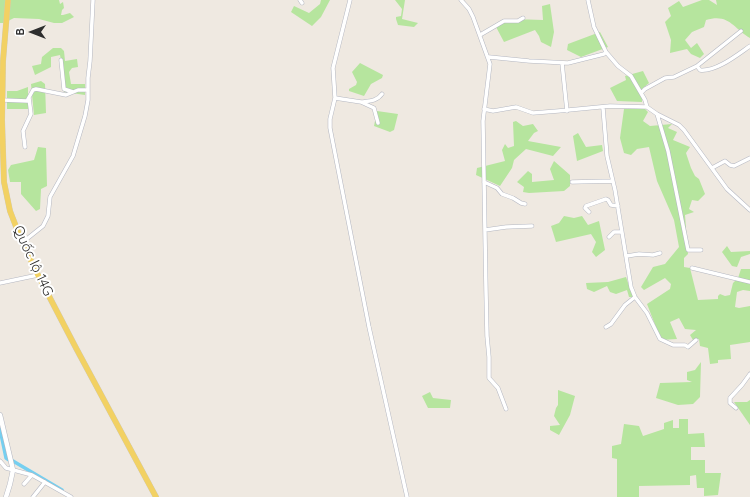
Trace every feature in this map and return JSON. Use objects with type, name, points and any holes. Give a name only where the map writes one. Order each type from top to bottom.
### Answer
[{"type":"main road","name":"Quốc lộ 14G","points":[[8,0],[2,60],[2,100],[4,182],[10,211],[22,242],[38,275],[156,497]]},
{"type":"street","points":[[22,242],[43,226],[48,216],[52,193],[73,156],[85,116],[88,100],[93,0]]},
{"type":"street","points":[[350,0],[333,68],[335,98],[330,119],[330,128],[369,327],[407,497]]},
{"type":"street","points":[[461,0],[469,9],[473,17],[489,57],[491,68],[484,109],[487,336],[489,378],[498,388],[506,410]]},
{"type":"street","points":[[588,0],[594,27],[606,52],[618,66],[631,76],[647,107],[679,125],[727,189],[750,210]]},
{"type":"street","points":[[480,35],[504,21],[518,21],[523,18]]},
{"type":"street","points":[[641,93],[645,89],[665,78],[674,77],[697,66],[741,31]]},
{"type":"street","points":[[697,66],[700,70],[709,69],[728,60],[750,46]]},
{"type":"street","points":[[489,57],[568,63],[604,54],[606,52]]},
{"type":"street","points":[[61,60],[64,89],[74,92]]},
{"type":"street","points":[[562,63],[567,111]]},
{"type":"street","points":[[2,100],[25,101],[36,88],[64,94],[88,90]]},
{"type":"street","points":[[335,98],[361,102],[373,101],[382,94]]},
{"type":"street","points":[[25,147],[23,131],[31,114],[29,98]]},
{"type":"street","points":[[361,102],[374,108],[378,124]]},
{"type":"street","points":[[484,109],[493,110],[516,107],[533,113],[603,108],[610,106],[647,107]]},
{"type":"street","points":[[603,108],[607,156],[618,206],[629,278],[635,297],[647,313],[660,339],[673,345],[685,344],[688,347],[696,340]]},
{"type":"street","points":[[657,114],[668,151],[688,250],[701,250]]},
{"type":"street","points":[[712,168],[725,161],[734,166],[750,158]]},
{"type":"street","points":[[572,182],[613,181]]},
{"type":"street","points":[[484,182],[497,188],[502,194],[515,198],[521,204],[526,204]]},
{"type":"street","points":[[588,212],[585,208],[586,206],[606,199],[611,205],[618,206]]},
{"type":"street","points":[[485,230],[506,227],[532,226]]},
{"type":"street","points":[[610,236],[614,232],[622,232]]},
{"type":"street","points":[[626,256],[639,254],[653,255],[660,253]]},
{"type":"street","points":[[692,268],[750,282]]},
{"type":"street","points":[[0,283],[38,275]]},
{"type":"street","points":[[606,327],[611,324],[625,305],[635,297]]},
{"type":"street","points":[[736,408],[730,403],[730,398],[750,374]]},
{"type":"street","points":[[0,415],[13,470],[6,497]]},
{"type":"street","points":[[0,462],[6,468],[32,475],[64,495],[71,497]]},
{"type":"street","points":[[24,484],[32,475]]},
{"type":"street","points":[[33,497],[45,482]]},
{"type":"green space","points":[[0,0],[59,0],[60,4],[63,2],[64,8],[61,15],[70,13],[74,17],[62,23],[54,23],[39,19],[14,18],[4,23],[0,23]]},
{"type":"green space","points":[[321,0],[330,0],[321,17],[312,26],[291,12],[294,6],[309,13],[320,4]]},
{"type":"green space","points":[[395,0],[405,0],[402,19],[418,23],[414,27],[398,25],[396,17],[401,16],[402,9]]},
{"type":"green space","points":[[702,0],[709,0],[717,5],[716,0],[750,0],[750,38],[726,20],[714,18],[706,20],[704,27],[692,32],[685,40],[691,48],[697,43],[704,54],[700,58],[691,54],[687,49],[670,53],[671,40],[665,22],[671,16],[668,8],[679,1],[683,7]]},
{"type":"green space","points":[[550,4],[554,32],[551,47],[541,42],[535,30],[504,42],[495,25],[518,20],[543,20],[542,6]]},
{"type":"green space","points":[[600,32],[608,47],[581,57],[567,50],[568,44]]},
{"type":"green space","points":[[53,48],[61,48],[64,51],[65,61],[77,59],[78,67],[72,68],[69,72],[71,84],[85,84],[85,95],[64,92],[60,55],[51,57],[51,67],[35,75],[32,66],[41,64],[42,57]]},
{"type":"green space","points":[[360,63],[383,75],[382,78],[371,84],[364,96],[349,91],[349,89],[356,85],[357,82],[352,72]]},
{"type":"green space","points":[[643,71],[649,83],[642,89],[642,102],[617,101],[610,88],[626,80],[625,76]]},
{"type":"green space","points":[[41,81],[45,84],[46,113],[34,115],[31,84]]},
{"type":"green space","points":[[28,87],[28,109],[7,109],[7,91],[17,91]]},
{"type":"green space","points":[[624,109],[645,109],[648,112],[643,121],[650,126],[672,124],[668,128],[677,132],[673,140],[690,147],[686,153],[691,168],[695,176],[699,179],[705,194],[698,201],[692,200],[689,209],[694,212],[685,215],[688,254],[684,258],[684,267],[690,268],[698,300],[718,299],[720,294],[725,296],[730,295],[733,283],[738,278],[741,269],[750,269],[750,291],[743,290],[737,292],[735,307],[739,308],[750,306],[750,342],[730,345],[731,359],[718,360],[718,363],[710,364],[708,348],[700,346],[699,339],[693,340],[690,335],[696,330],[685,329],[679,318],[670,322],[677,339],[661,340],[647,304],[670,289],[671,284],[665,278],[644,290],[641,287],[653,267],[665,264],[679,247],[674,220],[657,181],[649,147],[637,149],[631,155],[624,153],[620,138]]},
{"type":"green space","points":[[377,111],[398,114],[394,130],[390,132],[374,126]]},
{"type":"green space","points":[[516,121],[523,126],[533,124],[538,131],[534,133],[528,141],[561,147],[553,156],[526,149],[514,160],[512,168],[500,186],[476,175],[477,168],[505,161],[502,150],[505,144],[508,148],[514,146],[513,122]]},
{"type":"green space","points":[[578,133],[586,147],[602,145],[603,151],[577,161],[573,136]]},
{"type":"green space","points":[[38,147],[46,148],[47,186],[41,189],[40,209],[36,211],[21,194],[21,182],[10,182],[8,170],[11,165],[34,160]]},
{"type":"green space","points":[[554,161],[570,175],[570,186],[564,191],[523,192],[524,187],[517,182],[528,171],[532,174],[532,182],[554,180],[550,169]]},
{"type":"green space","points":[[564,216],[574,218],[582,216],[588,225],[599,221],[605,250],[596,257],[592,252],[596,242],[591,234],[556,242],[551,226],[559,223]]},
{"type":"green space","points":[[727,246],[731,252],[750,251],[750,254],[741,257],[737,267],[732,266],[722,252]]},
{"type":"green space","points":[[626,277],[633,297],[629,297],[627,290],[616,294],[610,292],[607,286],[594,292],[587,289],[586,283],[608,282]]},
{"type":"green space","points":[[701,362],[700,397],[693,404],[678,405],[656,398],[660,383],[692,382],[687,380],[687,372],[695,370]]},
{"type":"green space","points":[[558,390],[575,396],[570,415],[559,435],[550,430],[550,426],[560,425],[554,416],[558,405]]},
{"type":"green space","points":[[430,392],[433,398],[451,400],[450,408],[428,408],[422,396]]},
{"type":"green space","points":[[750,400],[750,425],[734,402],[747,402]]},
{"type":"green space","points":[[679,419],[688,419],[688,434],[704,433],[705,447],[691,447],[691,460],[705,460],[705,473],[721,473],[718,495],[704,496],[704,488],[697,488],[696,475],[690,476],[690,485],[639,486],[639,497],[617,497],[617,459],[612,458],[612,446],[621,444],[624,424],[639,426],[643,436],[664,429],[664,423],[673,420],[673,428],[679,428]]},
{"type":"waterway","points":[[0,429],[6,458],[9,460]]},
{"type":"waterway","points":[[13,461],[62,490]]}]
